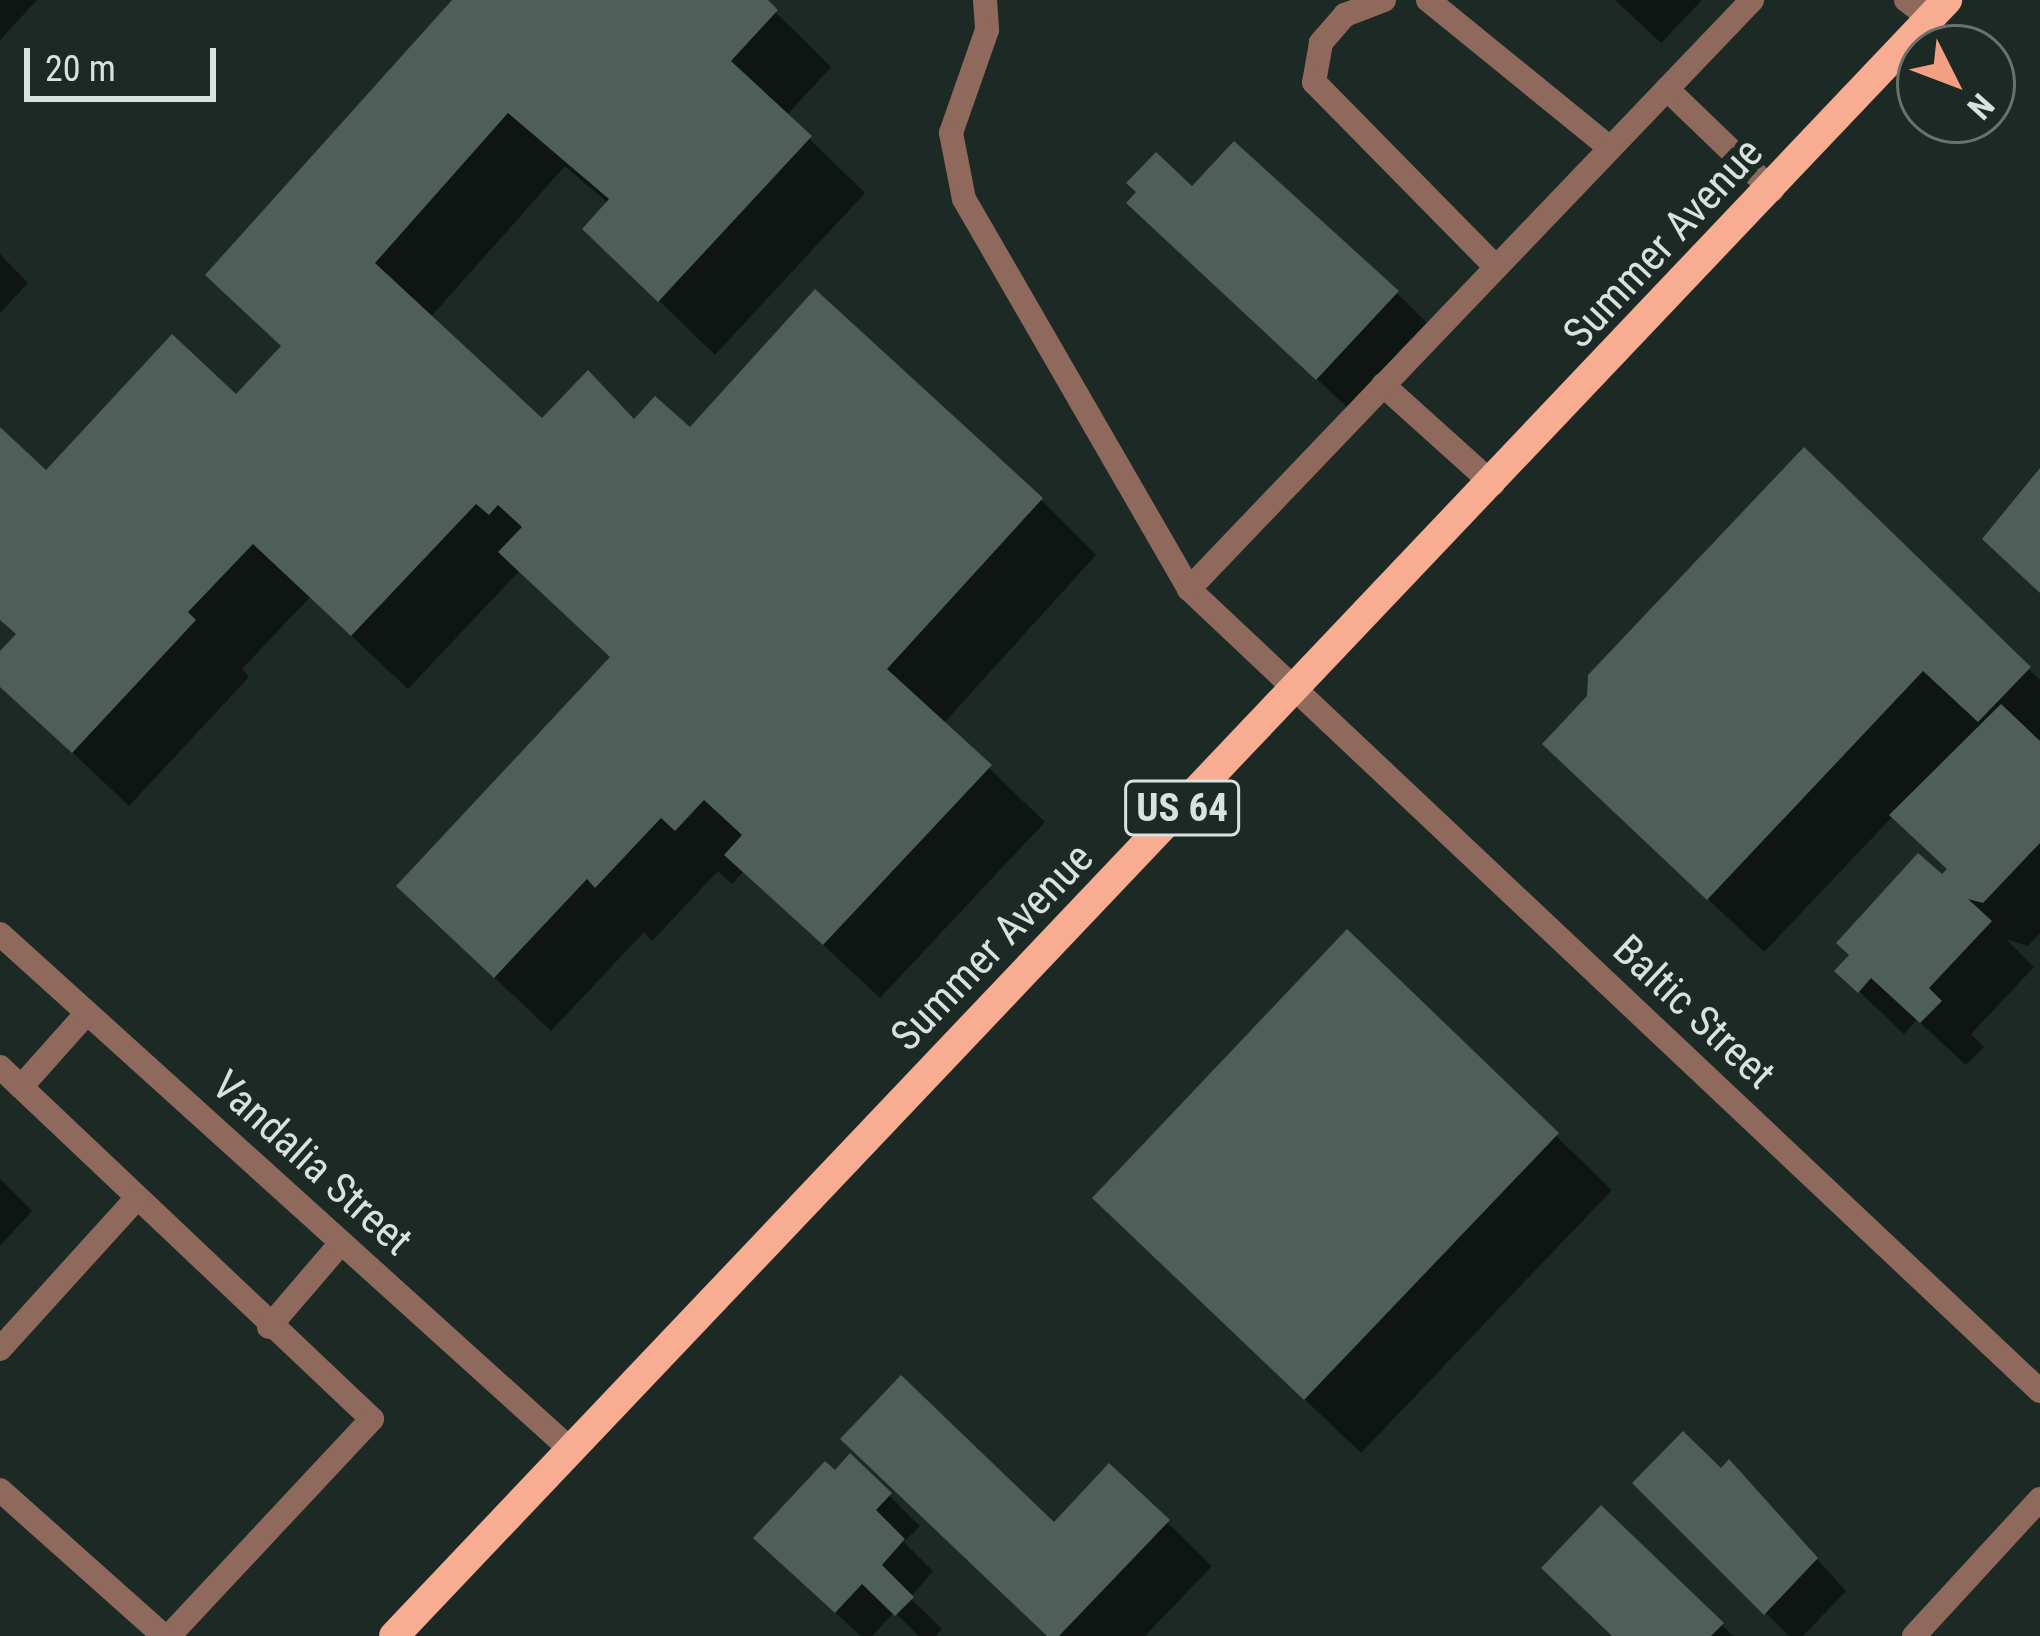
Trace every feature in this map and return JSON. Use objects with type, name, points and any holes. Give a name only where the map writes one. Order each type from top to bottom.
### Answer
[{"type":"main road","name":"Summer Avenue","points":[[394,1636],[1772,190],[1928,6]]},
{"type":"street","name":"Baltic Street","points":[[986,0],[988,30],[952,133],[964,199],[1189,589],[2040,1391]]},
{"type":"street","points":[[1384,0],[1345,15],[1321,44],[1314,82],[1496,268]]},
{"type":"street","points":[[1428,0],[1610,148]]},
{"type":"street","points":[[1189,589],[1752,0]]},
{"type":"street","points":[[1667,89],[1772,190]]},
{"type":"street","points":[[1383,385],[1493,484]]},
{"type":"street","name":"Vandalia Street","points":[[0,934],[571,1450]]},
{"type":"street","points":[[21,1087],[87,1013]]},
{"type":"street","points":[[0,1067],[269,1327],[372,1419],[167,1636],[0,1490]]},
{"type":"street","points":[[0,1349],[136,1199]]},
{"type":"street","points":[[269,1327],[341,1243]]},
{"type":"street","points":[[1914,1636],[2040,1499]]},
{"type":"building","points":[[452,0],[768,0],[778,10],[731,61],[812,136],[658,302],[582,229],[609,199],[508,113],[375,263],[542,418],[588,370],[634,419],[655,396],[690,427],[815,289],[1043,498],[887,669],[992,765],[823,945],[724,855],[742,835],[704,800],[675,831],[661,818],[595,888],[587,879],[494,978],[396,886],[610,657],[498,552],[522,527],[498,505],[489,515],[476,504],[351,636],[253,544],[188,612],[196,620],[72,753],[0,687],[0,651],[16,634],[0,620],[0,427],[46,470],[172,334],[236,394],[281,346],[205,275]]},
{"type":"building","points":[[1234,141],[1399,291],[1316,380],[1126,203],[1136,192],[1126,183],[1156,152],[1192,186]]},
{"type":"building","points":[[1804,447],[2031,667],[1978,722],[1923,671],[1707,900],[1542,744],[1587,696],[1588,675]]},
{"type":"building","points":[[2040,468],[2040,593],[1982,539]]},
{"type":"building","points":[[2001,704],[2040,741],[2040,843],[1983,903],[1968,899],[1992,921],[1929,988],[1942,1001],[1920,1023],[1871,978],[1858,993],[1834,971],[1849,955],[1836,943],[1918,853],[1942,874],[1947,869],[1889,815]]},
{"type":"building","points":[[1347,929],[1559,1133],[1304,1400],[1092,1198]]},
{"type":"building","points":[[901,1375],[1054,1522],[1109,1463],[1170,1520],[1059,1636],[1047,1636],[840,1439]]},
{"type":"building","points":[[1683,1431],[1721,1468],[1729,1459],[1818,1558],[1764,1615],[1632,1483]]},
{"type":"building","points":[[850,1453],[892,1493],[876,1510],[905,1539],[882,1565],[914,1597],[895,1616],[862,1584],[835,1613],[753,1538],[825,1461],[835,1470]]},
{"type":"building","points":[[1601,1505],[1724,1623],[1711,1636],[1612,1636],[1541,1568]]}]
